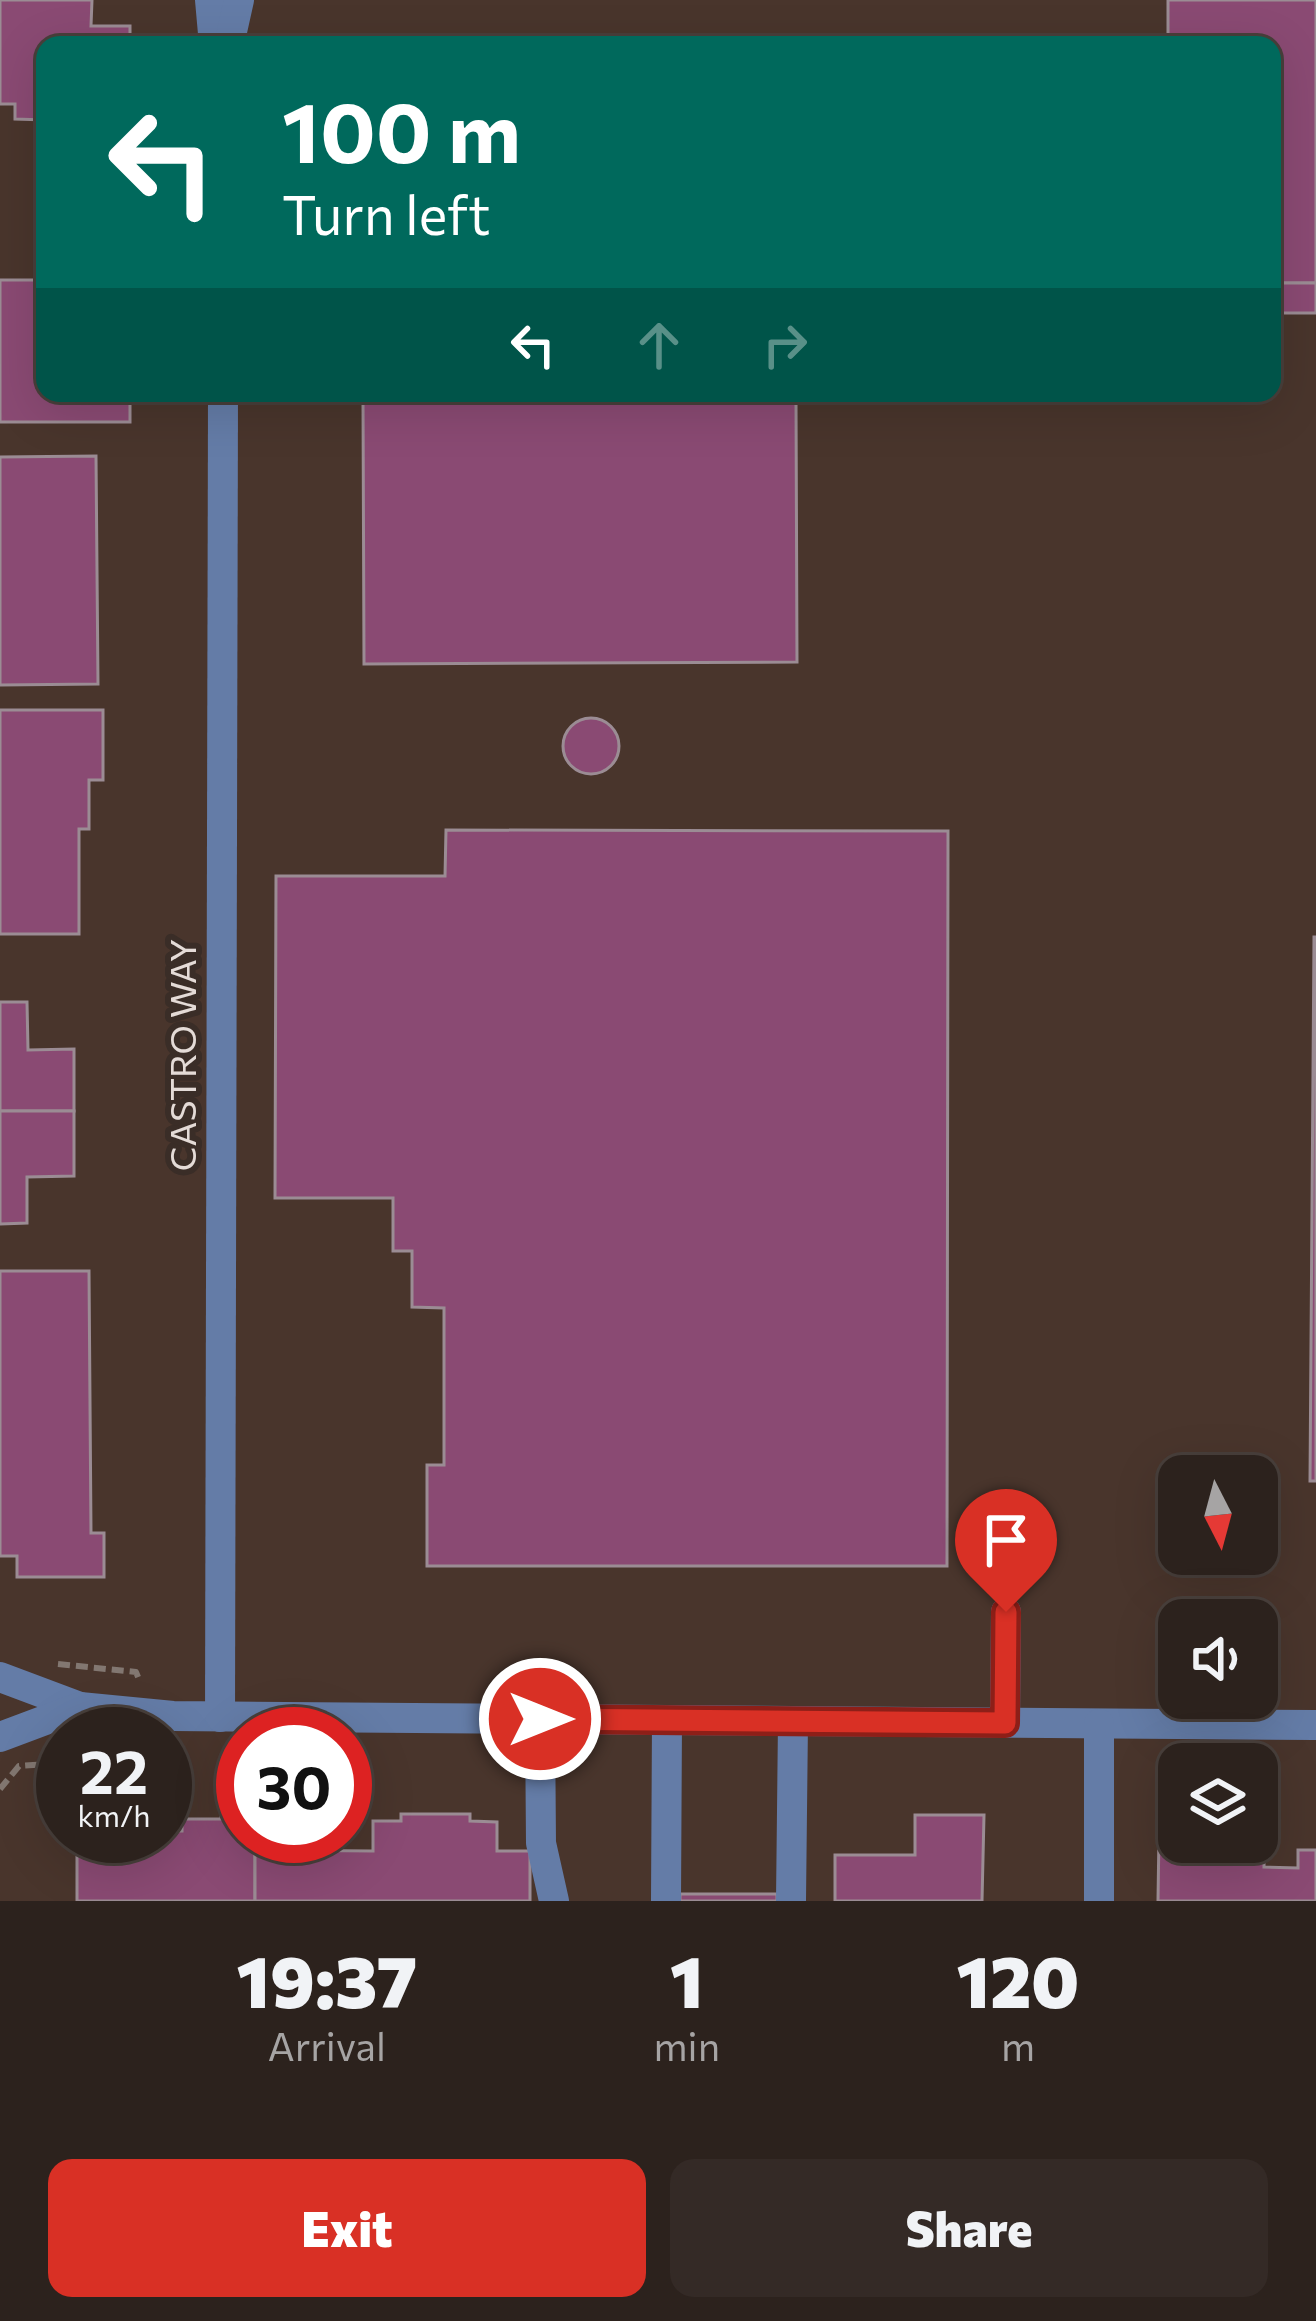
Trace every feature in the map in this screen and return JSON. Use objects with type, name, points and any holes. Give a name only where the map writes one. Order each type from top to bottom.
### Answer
[{"type":"street","points":[[210,0],[213,36]]},
{"type":"street","points":[[231,36],[238,0]]},
{"type":"street","name":"CASTRO WAY","points":[[220,1707],[223,402]]},
{"type":"street","points":[[1005,1723],[1006,1612]]},
{"type":"street","points":[[0,1677],[80,1707]]},
{"type":"street","points":[[372,1718],[1316,1725]]},
{"type":"street","points":[[540,1719],[541,1843],[554,1901]]},
{"type":"street","points":[[666,1901],[667,1720]]},
{"type":"street","points":[[791,1901],[793,1721]]},
{"type":"street","points":[[0,1737],[36,1724]]},
{"type":"street","points":[[1099,1724],[1099,1901]]},
{"type":"path","points":[[48,1663],[136,1672]]},
{"type":"path","points":[[0,1789],[20,1766],[36,1765]]},
{"type":"shaded area","points":[[0,0],[1316,0],[1316,1901],[0,1901]]},
{"type":"building","points":[[0,0],[92,0],[91,26],[130,26],[130,36],[36,36],[36,120],[15,119],[15,104],[0,104]]},
{"type":"building","points":[[1168,0],[1316,0],[1316,283],[1281,283],[1281,36],[1168,36]]},
{"type":"building","points":[[0,280],[36,280],[36,402],[130,402],[130,422],[0,422]]},
{"type":"building","points":[[1281,283],[1316,283],[1316,313],[1281,313]]},
{"type":"building","points":[[363,402],[796,402],[797,662],[364,664]]},
{"type":"building","points":[[96,456],[98,684],[0,685],[0,457]]},
{"type":"building","points":[[0,710],[103,710],[103,780],[89,780],[89,829],[79,829],[79,934],[0,934]]},
{"type":"building","points":[[591,718],[611,726],[619,746],[611,766],[591,774],[571,766],[563,746],[571,726]]},
{"type":"building","points":[[446,830],[948,831],[947,1566],[427,1566],[427,1465],[444,1465],[444,1308],[412,1307],[412,1251],[393,1251],[393,1198],[275,1198],[276,876],[445,876]]},
{"type":"building","points":[[1314,937],[1316,1481],[1310,1481]]},
{"type":"building","points":[[0,1002],[27,1002],[28,1050],[74,1049],[74,1111],[0,1111]]},
{"type":"building","points":[[0,1111],[74,1111],[74,1176],[27,1177],[27,1223],[0,1224]]},
{"type":"building","points":[[0,1271],[89,1271],[91,1533],[104,1533],[104,1577],[17,1577],[17,1556],[0,1556]]},
{"type":"building","points":[[401,1814],[470,1814],[470,1821],[497,1822],[497,1851],[530,1851],[530,1901],[255,1901],[255,1863],[372,1863],[373,1821],[401,1821]]},
{"type":"building","points":[[915,1815],[984,1815],[982,1901],[835,1901],[835,1855],[915,1855]]},
{"type":"building","points":[[192,1819],[216,1819],[216,1863],[255,1863],[255,1901],[77,1901],[77,1863],[192,1863]]},
{"type":"building","points":[[1298,1850],[1316,1850],[1316,1901],[1158,1901],[1159,1863],[1264,1863],[1264,1867],[1298,1868]]},
{"type":"building","points":[[680,1894],[777,1894],[777,1901],[680,1901]]},
{"type":"route","points":[[540,1719],[1005,1723],[1006,1612]]}]
